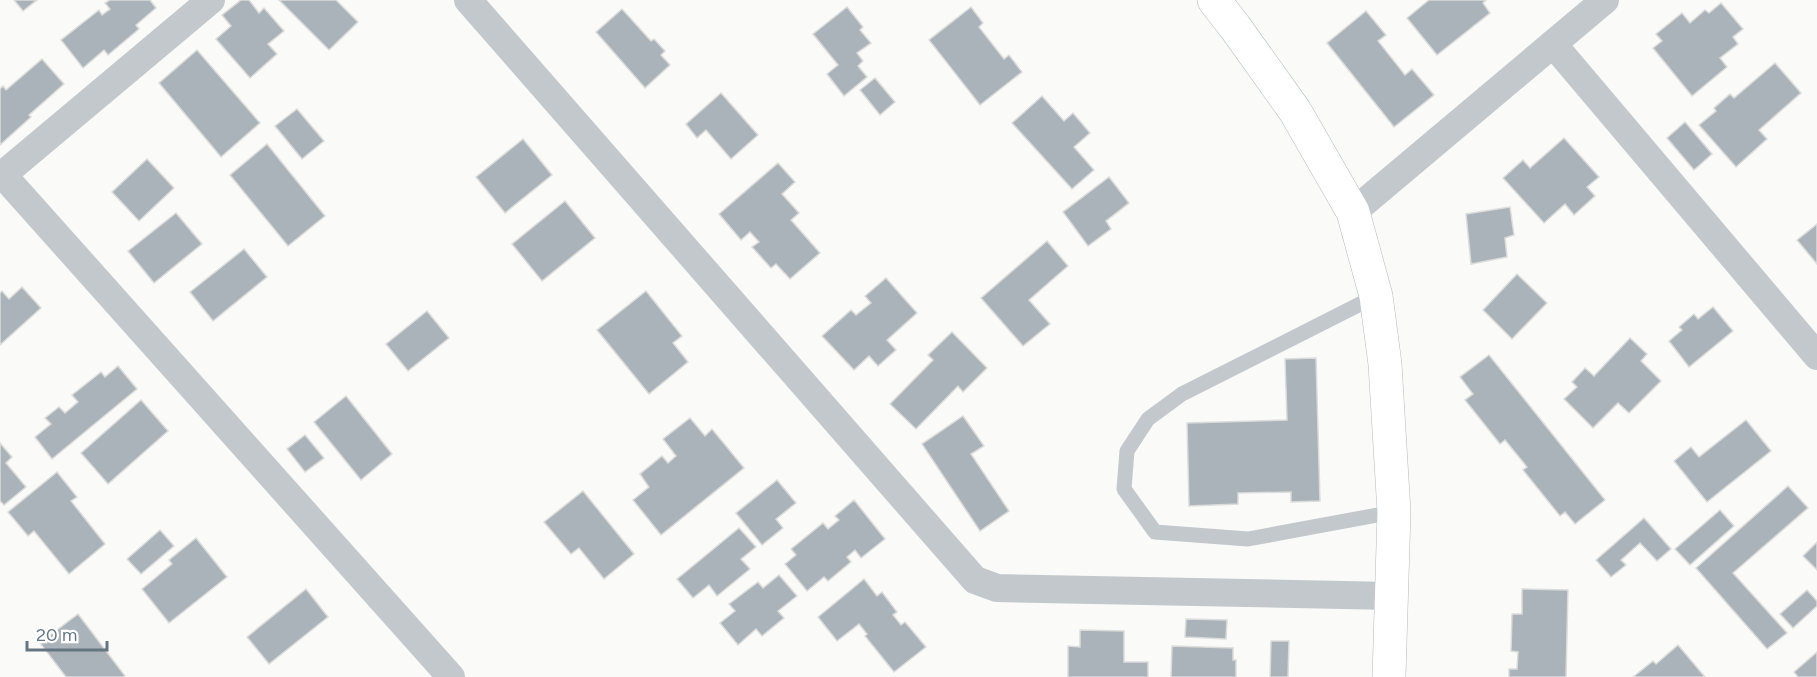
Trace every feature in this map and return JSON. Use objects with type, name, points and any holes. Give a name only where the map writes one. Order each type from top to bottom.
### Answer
[{"type":"street","points":[[211,0],[1,176],[451,677]]},
{"type":"street","points":[[468,0],[975,580],[997,588],[1392,596]]},
{"type":"street","points":[[1214,0],[1296,111],[1353,212],[1376,296],[1385,364],[1394,512],[1389,677]]},
{"type":"street","points":[[1353,212],[1605,0]]},
{"type":"street","points":[[1553,44],[1817,356]]},
{"type":"lane","points":[[1376,296],[1182,394],[1148,418],[1127,452],[1124,489],[1155,532],[1248,539],[1394,512]]},
{"type":"building","points":[[14,0],[37,0],[23,11]]},
{"type":"building","points":[[110,0],[150,0],[156,8],[136,25],[139,29],[108,55],[104,50],[83,68],[61,40],[99,10],[102,15],[110,9],[105,3]]},
{"type":"building","points":[[241,0],[249,0],[259,13],[264,8],[284,31],[268,44],[277,54],[250,78],[216,39],[231,26],[222,15]]},
{"type":"building","points":[[279,0],[336,0],[358,22],[329,50]]},
{"type":"building","points":[[1429,0],[1486,0],[1483,3],[1490,13],[1437,55],[1407,18]]},
{"type":"building","points":[[1721,3],[1743,29],[1733,37],[1738,44],[1720,58],[1727,67],[1692,96],[1653,48],[1662,41],[1656,34],[1682,13],[1690,23],[1705,10],[1709,13]]},
{"type":"building","points":[[847,7],[863,27],[860,30],[871,43],[857,53],[863,61],[858,66],[867,77],[844,96],[827,74],[838,65],[813,34]]},
{"type":"building","points":[[971,7],[983,23],[979,27],[1004,59],[1009,55],[1022,72],[980,105],[929,40]]},
{"type":"building","points":[[622,9],[651,41],[654,39],[665,51],[661,55],[670,65],[645,88],[596,32]]},
{"type":"building","points":[[1366,11],[1386,35],[1378,41],[1405,75],[1412,69],[1434,95],[1394,127],[1327,43]]},
{"type":"building","points":[[197,50],[260,123],[221,157],[159,83]]},
{"type":"building","points":[[42,59],[64,84],[0,145],[0,89],[3,86],[6,90]]},
{"type":"building","points":[[1775,63],[1801,93],[1759,130],[1767,139],[1736,167],[1699,125],[1716,111],[1714,108],[1730,94],[1734,98]]},
{"type":"building","points":[[875,78],[895,102],[880,115],[860,90]]},
{"type":"building","points":[[721,93],[758,135],[731,159],[706,130],[697,138],[686,124]]},
{"type":"building","points":[[1042,96],[1064,121],[1073,113],[1090,133],[1074,147],[1094,170],[1072,189],[1012,123]]},
{"type":"building","points":[[297,109],[324,141],[302,159],[275,126]]},
{"type":"building","points":[[1685,122],[1712,154],[1694,170],[1667,138]]},
{"type":"building","points":[[1564,138],[1599,177],[1587,187],[1595,196],[1574,215],[1565,204],[1544,223],[1503,178],[1523,160],[1530,168]]},
{"type":"building","points":[[523,139],[552,175],[505,213],[476,177]]},
{"type":"building","points":[[267,144],[325,216],[288,246],[230,175]]},
{"type":"building","points":[[147,159],[174,188],[139,221],[112,192]]},
{"type":"building","points":[[778,163],[795,182],[782,194],[799,213],[791,220],[820,253],[790,279],[776,264],[771,268],[752,247],[759,242],[750,232],[741,240],[719,214]]},
{"type":"building","points":[[1109,177],[1129,203],[1106,221],[1111,229],[1088,246],[1063,212]]},
{"type":"building","points":[[565,201],[595,238],[542,281],[512,244]]},
{"type":"building","points":[[1510,207],[1514,235],[1505,238],[1507,257],[1471,264],[1466,214]]},
{"type":"building","points":[[176,213],[202,244],[154,283],[128,251]]},
{"type":"building","points":[[1817,224],[1817,264],[1797,240]]},
{"type":"building","points":[[1047,241],[1068,266],[1029,300],[1050,324],[1023,346],[981,298]]},
{"type":"building","points":[[244,249],[267,277],[213,321],[190,292]]},
{"type":"building","points":[[1517,274],[1547,303],[1512,339],[1483,310]]},
{"type":"building","points":[[886,278],[917,313],[887,340],[896,350],[878,366],[869,356],[854,370],[822,336],[851,310],[856,315],[871,303],[865,296]]},
{"type":"building","points":[[22,287],[41,308],[0,345],[0,293],[2,291],[9,299]]},
{"type":"building","points":[[646,291],[682,336],[673,343],[688,362],[649,394],[597,330]]},
{"type":"building","points":[[1713,307],[1733,331],[1689,367],[1669,341],[1682,330],[1679,327],[1694,314],[1698,319]]},
{"type":"building","points":[[427,311],[449,338],[408,371],[386,344]]},
{"type":"building","points":[[952,332],[987,368],[963,392],[958,386],[916,429],[890,404],[933,360],[928,355]]},
{"type":"building","points":[[1630,338],[1647,354],[1641,361],[1661,381],[1629,413],[1618,403],[1593,428],[1564,399],[1577,387],[1572,382],[1585,368],[1594,376]]},
{"type":"building","points":[[1489,355],[1605,500],[1575,524],[1565,512],[1560,516],[1523,470],[1527,467],[1505,440],[1500,444],[1465,400],[1473,394],[1460,377]]},
{"type":"building","points":[[1316,358],[1320,501],[1291,502],[1291,492],[1238,493],[1238,504],[1189,506],[1187,423],[1287,420],[1285,359]]},
{"type":"building","points":[[118,366],[137,389],[52,459],[35,437],[51,424],[45,418],[59,407],[65,413],[78,402],[72,395],[101,372],[105,377]]},
{"type":"building","points":[[346,396],[392,454],[361,480],[314,422]]},
{"type":"building","points":[[141,400],[168,431],[108,484],[81,453]]},
{"type":"building","points":[[963,416],[984,446],[971,454],[1009,511],[980,531],[922,444]]},
{"type":"building","points":[[690,418],[705,436],[712,429],[744,468],[661,535],[633,500],[649,487],[640,474],[662,456],[668,463],[676,456],[663,439]]},
{"type":"building","points":[[1746,420],[1771,451],[1707,502],[1674,461],[1691,447],[1699,457]]},
{"type":"building","points":[[305,435],[324,458],[305,472],[287,449]]},
{"type":"building","points":[[0,443],[12,457],[6,463],[26,487],[4,505],[0,501]]},
{"type":"building","points":[[57,472],[77,497],[71,501],[105,544],[69,574],[34,531],[28,536],[8,512]]},
{"type":"building","points":[[777,480],[796,503],[776,519],[783,528],[762,545],[736,513]]},
{"type":"building","points":[[1788,486],[1808,508],[1733,573],[1787,633],[1767,649],[1696,568]]},
{"type":"building","points":[[583,491],[634,554],[604,579],[579,548],[571,554],[544,522]]},
{"type":"building","points":[[854,500],[885,539],[861,558],[855,550],[847,557],[851,562],[828,581],[824,577],[807,591],[785,564],[796,555],[791,549],[823,523],[828,529],[839,520],[835,516]]},
{"type":"building","points":[[1720,510],[1734,526],[1690,565],[1675,549]]},
{"type":"building","points":[[1644,518],[1671,549],[1657,561],[1640,543],[1621,560],[1626,565],[1611,577],[1596,560]]},
{"type":"building","points":[[739,528],[756,547],[741,559],[750,569],[717,596],[709,585],[693,598],[677,579]]},
{"type":"building","points":[[160,530],[174,546],[141,574],[127,559]]},
{"type":"building","points":[[196,538],[227,577],[169,623],[142,589],[172,564],[169,560]]},
{"type":"building","points":[[1817,542],[1817,570],[1803,556]]},
{"type":"building","points":[[779,575],[797,596],[778,611],[784,618],[762,636],[756,629],[738,645],[720,623],[735,611],[729,604],[758,582],[763,588]]},
{"type":"building","points":[[864,579],[877,596],[882,592],[897,612],[893,615],[901,625],[905,622],[926,647],[894,672],[865,636],[867,634],[859,624],[837,641],[818,617]]},
{"type":"building","points":[[306,589],[328,617],[269,664],[247,637]]},
{"type":"building","points":[[1522,589],[1568,590],[1566,677],[1509,677],[1509,669],[1517,669],[1518,652],[1511,651],[1512,614],[1522,614]]},
{"type":"building","points":[[1807,590],[1817,601],[1817,606],[1793,628],[1780,614]]},
{"type":"building","points":[[78,614],[125,676],[66,677],[40,643]]},
{"type":"building","points":[[1186,619],[1227,620],[1226,639],[1185,637]]},
{"type":"building","points":[[1080,630],[1124,631],[1124,662],[1148,662],[1148,677],[1068,677],[1068,646],[1080,647]]},
{"type":"building","points":[[1271,641],[1289,641],[1288,677],[1270,677]]},
{"type":"building","points":[[1678,645],[1705,677],[1633,677],[1653,661],[1656,664]]},
{"type":"building","points":[[1172,646],[1233,648],[1236,677],[1171,677]]},
{"type":"building","points":[[1817,652],[1817,677],[1798,677],[1794,672]]}]
